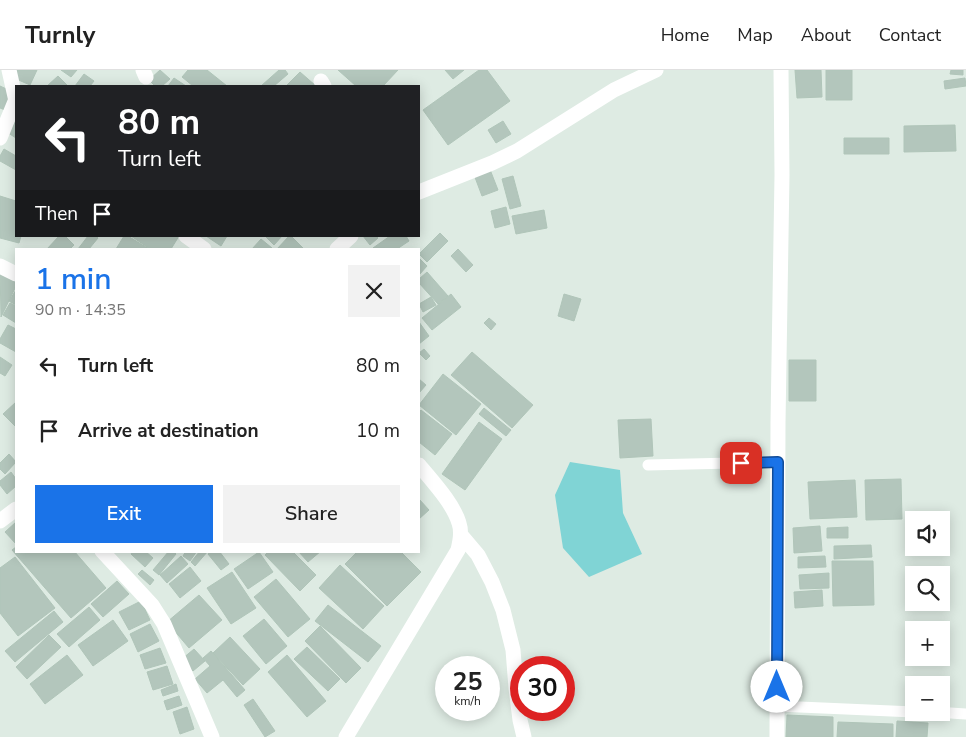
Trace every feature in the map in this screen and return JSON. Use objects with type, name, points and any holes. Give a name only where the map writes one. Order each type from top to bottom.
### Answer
[{"type":"street","points":[[9,70],[15,96]]},
{"type":"street","points":[[420,192],[517,151],[607,94],[656,70]]},
{"type":"street","points":[[777,737],[782,175],[781,70]]},
{"type":"street","points":[[0,138],[15,102]]},
{"type":"street","points":[[187,237],[203,248]]},
{"type":"street","points":[[338,248],[350,237]]},
{"type":"street","points":[[0,266],[15,274]]},
{"type":"street","points":[[346,737],[458,550],[460,524],[454,510],[420,466]]},
{"type":"street","points":[[0,521],[15,510]]},
{"type":"street","points":[[460,535],[478,555],[492,582],[502,610],[513,650],[520,720],[524,737]]},
{"type":"street","points":[[104,553],[152,605],[164,624],[212,737]]},
{"type":"lane","points":[[648,465],[778,462]]},
{"type":"lane","points":[[777,706],[905,712]]},
{"type":"lane","points":[[950,713],[966,714]]},
{"type":"water","points":[[570,462],[620,470],[623,513],[642,554],[589,577],[563,548],[555,495]]},
{"type":"building","points":[[17,70],[37,70],[30,85],[14,78]]},
{"type":"building","points":[[61,70],[77,70],[71,77]]},
{"type":"building","points":[[160,70],[170,79],[163,85],[154,85],[149,80]]},
{"type":"building","points":[[188,70],[207,70],[226,85],[192,85],[182,77]]},
{"type":"building","points":[[279,70],[285,70],[288,74],[275,85],[262,85]]},
{"type":"building","points":[[338,70],[398,70],[384,85],[355,85]]},
{"type":"building","points":[[445,70],[464,70],[453,79]]},
{"type":"building","points":[[479,70],[487,70],[510,101],[448,145],[423,110]]},
{"type":"building","points":[[795,70],[821,70],[822,97],[797,98]]},
{"type":"building","points":[[826,70],[852,70],[852,100],[826,100]]},
{"type":"building","points":[[951,70],[963,70],[963,75],[950,74]]},
{"type":"building","points":[[300,72],[315,85],[287,85]]},
{"type":"building","points":[[84,74],[94,81],[91,85],[76,85]]},
{"type":"building","points":[[58,76],[67,85],[48,85]]},
{"type":"building","points":[[174,78],[184,85],[169,85]]},
{"type":"building","points":[[965,78],[966,86],[945,89],[944,81]]},
{"type":"building","points":[[0,86],[13,92],[5,110],[0,108]]},
{"type":"building","points":[[13,118],[15,119],[15,137],[5,131]]},
{"type":"building","points":[[503,121],[511,134],[496,143],[488,130]]},
{"type":"building","points":[[955,125],[956,151],[904,152],[904,126]]},
{"type":"building","points":[[844,138],[889,138],[889,154],[844,154]]},
{"type":"building","points":[[4,149],[15,155],[15,169],[0,161],[0,156]]},
{"type":"building","points":[[489,167],[498,190],[482,196],[473,172]]},
{"type":"building","points":[[513,176],[521,206],[510,209],[502,179]]},
{"type":"building","points":[[0,196],[15,201],[15,237],[21,237],[19,243],[0,238]]},
{"type":"building","points":[[506,207],[510,224],[495,228],[491,211]]},
{"type":"building","points":[[544,210],[547,228],[516,234],[512,216]]},
{"type":"building","points":[[440,233],[448,241],[427,262],[420,253]]},
{"type":"building","points":[[58,237],[66,237],[74,245],[71,248],[48,248]]},
{"type":"building","points":[[87,237],[98,238],[90,248],[79,248]]},
{"type":"building","points":[[123,237],[130,237],[147,248],[117,248]]},
{"type":"building","points":[[132,237],[178,237],[172,248],[149,248]]},
{"type":"building","points":[[208,237],[226,237],[221,246]]},
{"type":"building","points":[[266,237],[281,237],[274,245]]},
{"type":"building","points":[[288,237],[292,237],[303,248],[278,248]]},
{"type":"building","points":[[364,237],[378,238],[370,245]]},
{"type":"building","points":[[389,237],[407,237],[409,241],[398,248],[373,248]]},
{"type":"building","points":[[261,239],[272,248],[253,248]]},
{"type":"building","points":[[458,249],[473,265],[466,272],[451,256]]},
{"type":"building","points":[[420,259],[427,266],[420,274]]},
{"type":"building","points":[[0,269],[15,276],[15,288],[1,317]]},
{"type":"building","points":[[427,272],[448,296],[438,304],[420,284],[420,278]]},
{"type":"building","points":[[15,292],[15,304],[9,301]]},
{"type":"building","points":[[451,294],[461,307],[432,330],[422,318]]},
{"type":"building","points":[[564,294],[581,299],[574,321],[558,316]]},
{"type":"building","points":[[431,297],[436,305],[423,312],[420,303]]},
{"type":"building","points":[[10,303],[15,306],[15,322],[3,315]]},
{"type":"building","points":[[489,318],[496,324],[491,330],[484,323]]},
{"type":"building","points":[[420,323],[429,336],[420,343]]},
{"type":"building","points":[[8,325],[15,328],[15,351],[0,343],[0,339]]},
{"type":"building","points":[[424,349],[430,356],[426,360],[420,352]]},
{"type":"building","points":[[472,352],[533,405],[512,428],[451,375]]},
{"type":"building","points":[[0,357],[12,365],[5,376],[0,373]]},
{"type":"building","points":[[789,360],[816,360],[816,401],[789,401]]},
{"type":"building","points":[[443,374],[481,404],[456,435],[420,406]]},
{"type":"building","points":[[420,380],[426,385],[420,392]]},
{"type":"building","points":[[15,403],[15,426],[3,414]]},
{"type":"building","points":[[484,408],[511,430],[506,436],[479,414]]},
{"type":"building","points":[[420,411],[452,434],[435,455],[420,443]]},
{"type":"building","points":[[651,419],[653,456],[620,458],[618,420]]},
{"type":"building","points":[[479,422],[502,439],[465,490],[442,474]]},
{"type":"building","points":[[9,454],[15,461],[5,474],[0,469],[0,463]]},
{"type":"building","points":[[11,472],[15,478],[15,487],[7,494],[0,485],[0,481]]},
{"type":"building","points":[[901,479],[902,519],[866,520],[865,480]]},
{"type":"building","points":[[855,480],[857,517],[810,519],[808,482]]},
{"type":"building","points":[[420,500],[429,510],[420,518]]},
{"type":"building","points":[[15,523],[15,543],[5,532]]},
{"type":"building","points":[[820,526],[822,551],[794,553],[793,528]]},
{"type":"building","points":[[848,527],[848,538],[827,538],[827,528]]},
{"type":"building","points":[[871,545],[872,557],[834,559],[834,546]]},
{"type":"building","points":[[15,548],[15,553],[76,553],[106,588],[71,618],[12,550]]},
{"type":"building","points":[[147,553],[153,558],[145,567],[131,554]]},
{"type":"building","points":[[167,553],[176,554],[159,575],[153,570]]},
{"type":"building","points":[[185,553],[196,553],[190,561],[183,556]]},
{"type":"building","points":[[198,553],[206,553],[195,566],[191,562]]},
{"type":"building","points":[[221,553],[229,564],[221,570],[208,554]]},
{"type":"building","points":[[260,553],[273,572],[248,589],[234,569]]},
{"type":"building","points":[[267,553],[294,553],[316,575],[300,591],[265,555]]},
{"type":"building","points":[[300,553],[319,553],[308,562]]},
{"type":"building","points":[[356,553],[402,553],[421,572],[387,606],[345,564]]},
{"type":"building","points":[[181,556],[188,564],[167,583],[160,575]]},
{"type":"building","points":[[825,556],[826,567],[798,568],[798,557]]},
{"type":"building","points":[[15,557],[55,608],[18,636],[0,613],[0,568]]},
{"type":"building","points":[[832,561],[873,561],[874,605],[833,606]]},
{"type":"building","points":[[340,565],[384,606],[363,629],[319,588]]},
{"type":"building","points":[[190,567],[201,581],[180,598],[169,584]]},
{"type":"building","points":[[142,570],[154,580],[150,585],[138,574]]},
{"type":"building","points":[[232,572],[256,608],[231,624],[207,588]]},
{"type":"building","points":[[829,573],[829,588],[800,589],[799,575]]},
{"type":"building","points":[[276,579],[310,619],[288,637],[254,597]]},
{"type":"building","points":[[117,581],[129,594],[103,617],[91,604]]},
{"type":"building","points":[[822,590],[823,606],[795,608],[794,592]]},
{"type":"building","points":[[199,595],[222,620],[189,648],[167,622]]},
{"type":"building","points":[[141,601],[150,620],[129,630],[119,612]]},
{"type":"building","points":[[328,605],[381,646],[368,662],[315,621]]},
{"type":"building","points":[[89,607],[100,620],[69,647],[57,634]]},
{"type":"building","points":[[54,611],[63,622],[15,662],[5,651]]},
{"type":"building","points":[[264,619],[287,646],[266,664],[243,636]]},
{"type":"building","points":[[113,620],[128,641],[93,666],[78,645]]},
{"type":"building","points":[[150,624],[159,641],[138,652],[130,634]]},
{"type":"building","points":[[320,626],[361,668],[346,683],[305,641]]},
{"type":"building","points":[[49,635],[61,647],[27,679],[16,667]]},
{"type":"building","points":[[230,637],[260,669],[243,685],[213,653]]},
{"type":"building","points":[[307,647],[340,679],[328,691],[294,659]]},
{"type":"building","points":[[160,648],[166,663],[145,669],[140,655]]},
{"type":"building","points":[[194,649],[205,661],[193,671],[182,659]]},
{"type":"building","points":[[211,651],[245,690],[237,697],[223,680],[207,693],[195,679],[210,666],[203,658]]},
{"type":"building","points":[[67,655],[83,675],[45,704],[30,684]]},
{"type":"building","points":[[287,655],[326,701],[307,717],[268,672]]},
{"type":"building","points":[[167,666],[173,684],[153,690],[147,672]]},
{"type":"building","points":[[176,684],[178,691],[163,696],[161,690]]},
{"type":"building","points":[[179,696],[182,705],[167,710],[164,701]]},
{"type":"building","points":[[253,699],[275,731],[265,737],[244,705]]},
{"type":"building","points":[[187,707],[194,729],[180,734],[173,712]]},
{"type":"building","points":[[787,715],[833,717],[833,737],[786,737]]},
{"type":"building","points":[[897,721],[928,723],[927,737],[896,737]]},
{"type":"building","points":[[838,722],[893,724],[893,737],[837,737]]},
{"type":"route","points":[[741,463],[778,462],[777,687]]}]
